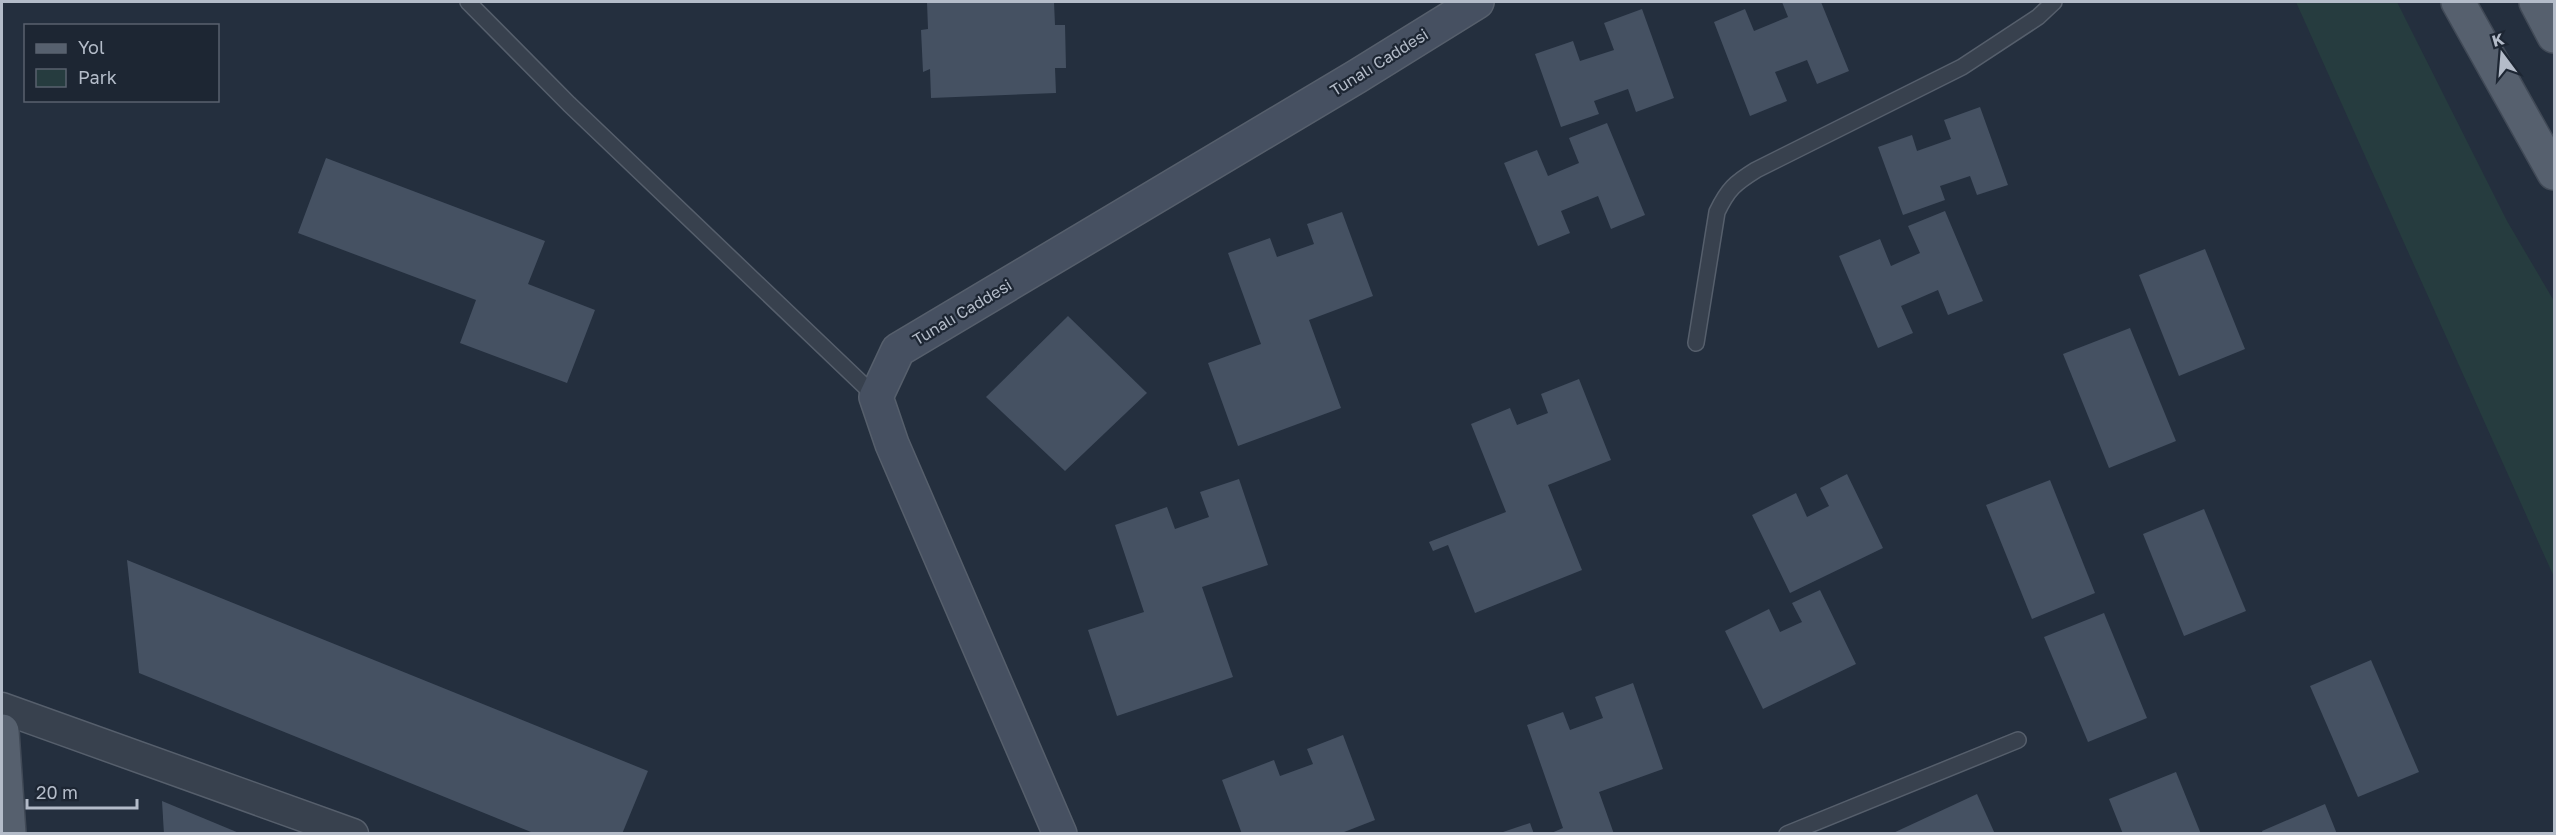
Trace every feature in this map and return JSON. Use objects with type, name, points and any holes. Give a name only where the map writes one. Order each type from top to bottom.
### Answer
[{"type":"main road","points":[[2458,2],[2554,173]]},
{"type":"main road","points":[[2536,2],[2554,36]]},
{"type":"main road","points":[[2526,123],[2554,146]]},
{"type":"main road","points":[[2,731],[9,834]]},
{"type":"street","name":"Tunalı Caddesi","points":[[876,397],[898,350],[1356,77],[1477,2]]},
{"type":"street","points":[[876,397],[892,444],[1060,834]]},
{"type":"street","points":[[2,708],[352,834]]},
{"type":"lane","points":[[468,2],[569,105],[876,397]]},
{"type":"lane","points":[[1696,343],[1717,212],[1725,194],[1734,184],[1756,170],[1962,67],[2038,17],[2054,2]]},
{"type":"lane","points":[[1787,834],[2018,740]]},
{"type":"green space","points":[[2296,2],[2397,2],[2507,221],[2554,301],[2554,577]]},
{"type":"building","points":[[927,2],[1054,2],[1055,25],[1065,25],[1066,68],[1055,68],[1056,93],[931,98],[930,69],[923,72],[921,30],[928,29]]},
{"type":"building","points":[[1782,2],[1821,2],[1849,71],[1817,84],[1807,60],[1775,72],[1787,101],[1750,116],[1714,22],[1745,9],[1754,31],[1788,17]]},
{"type":"building","points":[[1642,9],[1674,98],[1636,112],[1628,89],[1594,101],[1599,114],[1561,127],[1535,54],[1573,41],[1580,61],[1614,50],[1604,23]]},
{"type":"building","points":[[1980,107],[2008,185],[1977,195],[1970,176],[1940,186],[1945,200],[1903,215],[1878,147],[1912,135],[1917,151],[1951,139],[1944,120]]},
{"type":"building","points":[[1607,123],[1645,215],[1611,229],[1598,196],[1561,211],[1570,233],[1538,246],[1504,163],[1537,150],[1548,176],[1579,163],[1569,138]]},
{"type":"building","points":[[326,158],[545,241],[528,284],[595,310],[567,383],[460,343],[476,300],[298,233]]},
{"type":"building","points":[[1945,211],[1983,301],[1948,315],[1938,290],[1901,306],[1913,333],[1878,348],[1839,256],[1880,239],[1891,266],[1920,253],[1908,226]]},
{"type":"building","points":[[1342,212],[1373,296],[1309,320],[1341,408],[1238,446],[1208,363],[1261,344],[1228,253],[1270,238],[1277,257],[1314,244],[1307,224]]},
{"type":"building","points":[[2205,249],[2245,349],[2179,376],[2139,275]]},
{"type":"building","points":[[1068,316],[1147,393],[1065,471],[986,397]]},
{"type":"building","points":[[2130,328],[2176,441],[2109,468],[2063,354]]},
{"type":"building","points":[[1579,379],[1611,460],[1548,485],[1582,570],[1475,613],[1448,545],[1433,551],[1429,542],[1506,512],[1471,424],[1510,408],[1517,425],[1548,413],[1541,394]]},
{"type":"building","points":[[1847,474],[1883,548],[1790,593],[1752,515],[1796,493],[1807,517],[1829,506],[1820,488]]},
{"type":"building","points":[[1239,479],[1268,565],[1202,587],[1233,677],[1117,716],[1088,630],[1144,612],[1115,525],[1167,507],[1175,529],[1209,517],[1200,492]]},
{"type":"building","points":[[2050,480],[2095,593],[2032,619],[1986,505]]},
{"type":"building","points":[[2204,509],[2246,611],[2184,636],[2143,534]]},
{"type":"building","points":[[127,560],[648,771],[622,834],[536,834],[139,673]]},
{"type":"building","points":[[1820,590],[1856,664],[1763,709],[1725,631],[1769,609],[1780,632],[1802,622],[1792,603]]},
{"type":"building","points":[[2104,613],[2147,718],[2088,742],[2044,637]]},
{"type":"building","points":[[2371,660],[2419,772],[2358,797],[2310,686]]},
{"type":"building","points":[[1633,683],[1663,769],[1599,792],[1614,834],[1549,834],[1563,828],[1527,725],[1563,712],[1570,730],[1603,718],[1595,697]]},
{"type":"building","points":[[1343,735],[1375,820],[1339,834],[1242,834],[1222,780],[1274,760],[1280,776],[1313,764],[1307,749]]},
{"type":"building","points":[[2176,772],[2201,834],[2123,834],[2109,799]]},
{"type":"building","points":[[1977,794],[1995,834],[1891,834]]},
{"type":"building","points":[[162,801],[239,833],[239,834],[164,834]]},
{"type":"building","points":[[2325,804],[2337,834],[2263,834],[2262,831]]},
{"type":"building","points":[[1530,823],[1534,834],[1500,834],[1500,833]]}]
